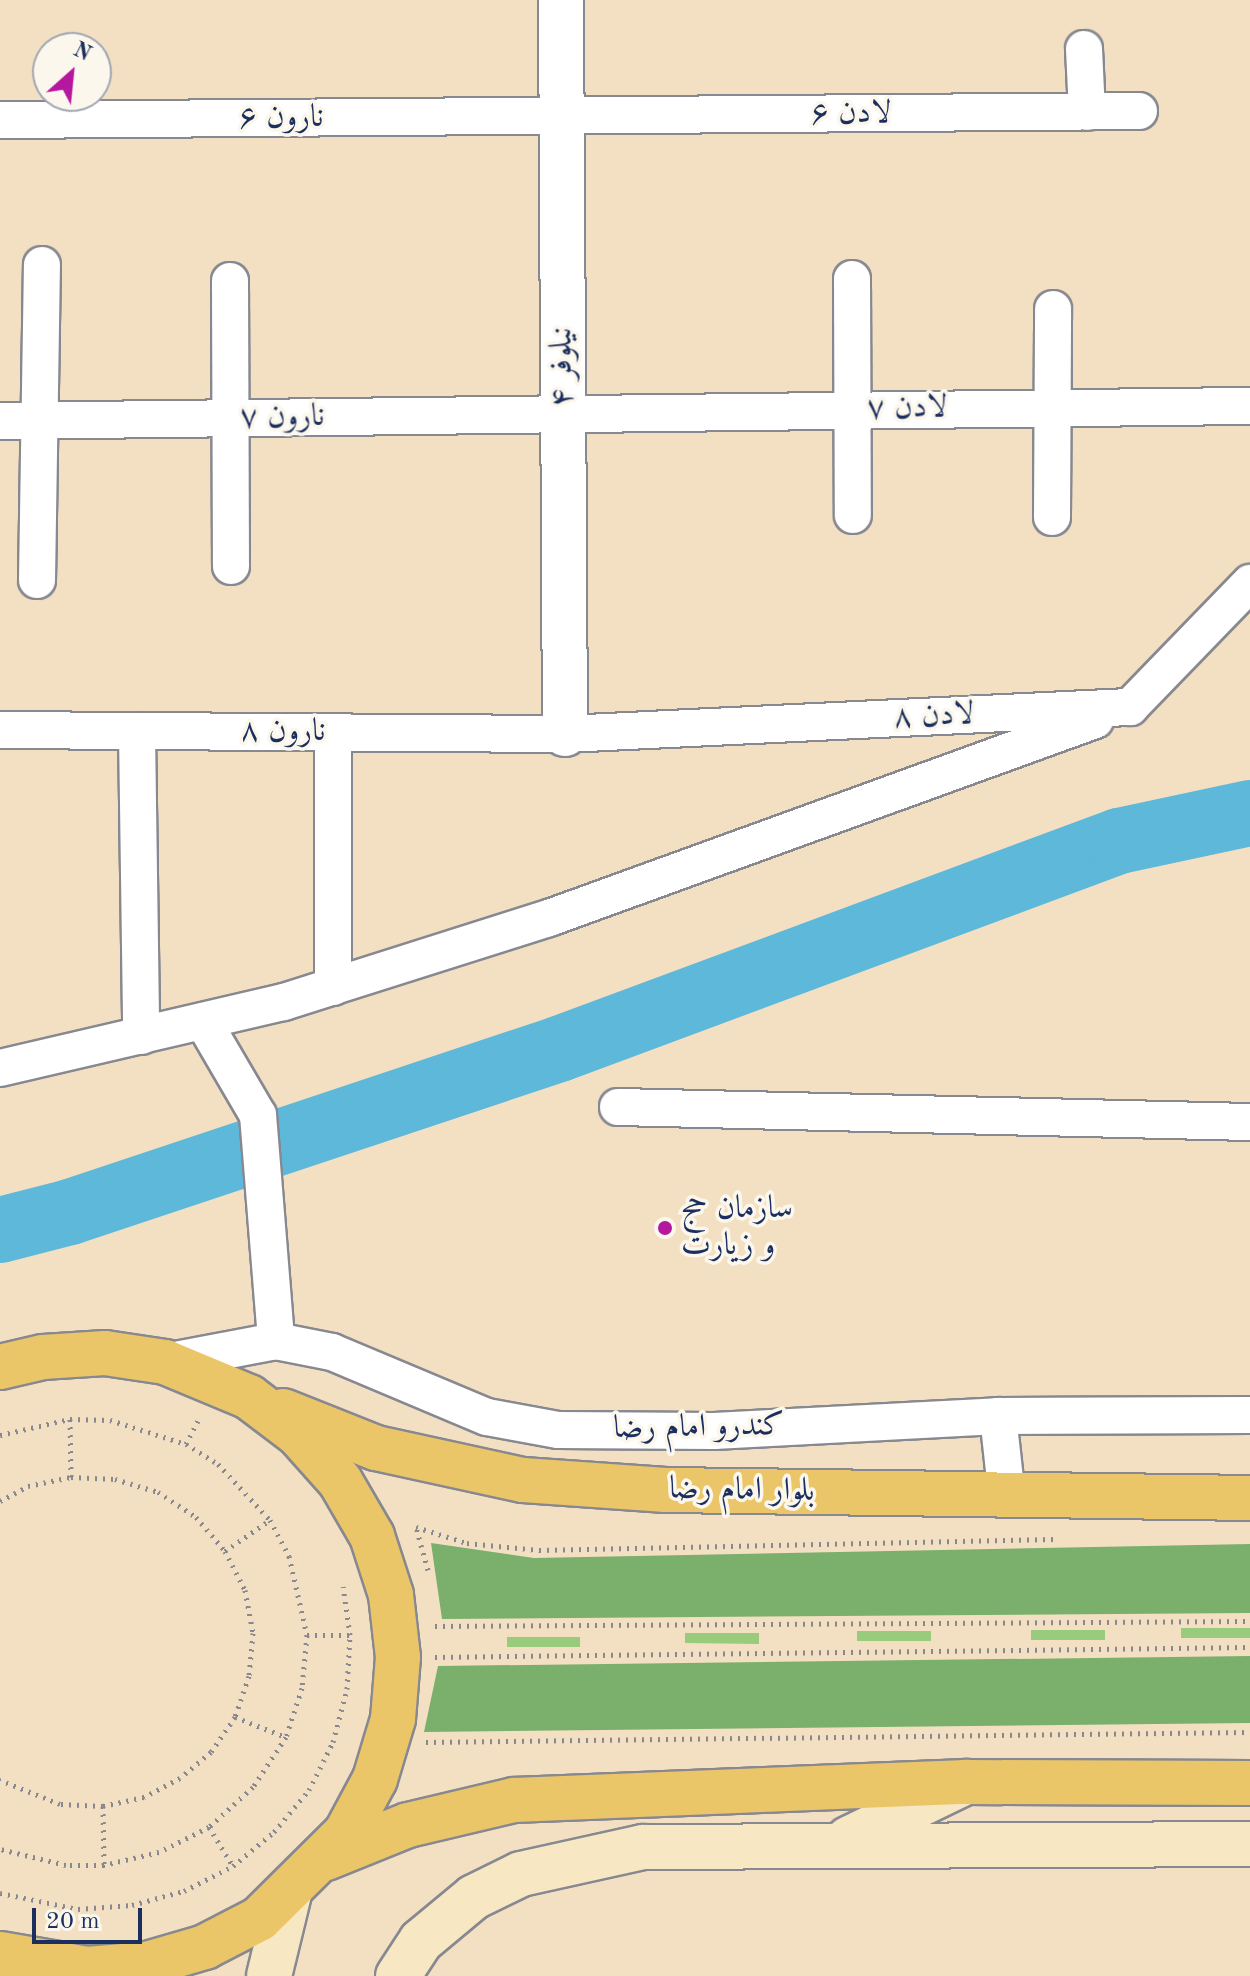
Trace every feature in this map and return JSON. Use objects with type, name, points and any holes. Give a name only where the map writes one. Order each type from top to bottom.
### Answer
[{"type":"main road","points":[[0,1367],[43,1357],[105,1353],[165,1362],[249,1397],[299,1435],[340,1481],[372,1536],[391,1595],[398,1657],[393,1719],[375,1779],[346,1833],[259,1919],[205,1947],[147,1964],[87,1969],[0,1954]]},
{"type":"main road","name":"بلوار امام رضا","points":[[249,1397],[376,1448],[523,1480],[666,1490],[1250,1498]]},
{"type":"main road","points":[[839,1844],[966,1782]]},
{"type":"main road","points":[[269,1976],[305,1875],[408,1825],[514,1800],[966,1782],[1250,1783]]},
{"type":"main road","points":[[398,1976],[421,1941],[474,1897],[521,1874],[643,1847],[1250,1844]]},
{"type":"street","name":"نیلوفر ۴","points":[[561,0],[565,734]]},
{"type":"street","points":[[1084,49],[1087,112]]},
{"type":"street","name":"لادن ۶","points":[[562,115],[1139,111]]},
{"type":"street","name":"نارون ۶","points":[[0,120],[562,115]]},
{"type":"street","points":[[37,580],[37,422],[42,265]]},
{"type":"street","points":[[852,279],[853,515]]},
{"type":"street","points":[[230,281],[231,566]]},
{"type":"street","points":[[1052,517],[1053,309]]},
{"type":"street","name":"لادن ۷","points":[[564,413],[1250,406]]},
{"type":"street","name":"نارون ۷","points":[[0,421],[564,413]]},
{"type":"street","points":[[0,1068],[333,987],[549,918],[1130,707],[1250,583]]},
{"type":"street","name":"لادن ۸","points":[[565,734],[1130,707]]},
{"type":"street","name":"نارون ۸","points":[[0,730],[565,734]]},
{"type":"street","points":[[137,731],[141,1036]]},
{"type":"street","points":[[333,732],[333,987]]},
{"type":"street","points":[[203,1021],[258,1115],[271,1246],[276,1341]]},
{"type":"street","points":[[618,1107],[1250,1122]]},
{"type":"street","name":"کندرو امام رضا","points":[[165,1362],[276,1341],[332,1352],[487,1417],[558,1430],[714,1431],[998,1416],[1250,1415]]},
{"type":"street","points":[[998,1416],[1007,1497]]},
{"type":"path","points":[[186,1444],[203,1411]]},
{"type":"path","points":[[70,1419],[71,1477]]},
{"type":"path","points":[[0,1435],[70,1419],[110,1420],[186,1444],[227,1473],[270,1520],[302,1595],[307,1635],[302,1688],[286,1737],[253,1787],[209,1827],[159,1852],[104,1865],[66,1865],[0,1849]]},
{"type":"path","points":[[0,1501],[28,1486],[71,1477],[115,1479],[158,1492],[196,1517],[225,1551],[245,1590],[253,1633],[249,1676],[235,1717],[211,1752],[180,1778],[144,1797],[103,1806],[60,1804],[0,1780]]},
{"type":"path","points":[[225,1551],[270,1520]]},
{"type":"path","points":[[429,1575],[416,1527],[467,1543],[539,1550],[1060,1539]]},
{"type":"path","points":[[0,1893],[78,1909],[132,1905],[184,1891],[233,1866],[274,1832],[309,1790],[327,1754],[347,1689],[350,1635],[342,1580]]},
{"type":"path","points":[[1250,1621],[435,1624],[432,1659],[1250,1647]]},
{"type":"path","points":[[307,1635],[350,1635]]},
{"type":"path","points":[[235,1717],[286,1737]]},
{"type":"path","points":[[411,1743],[1250,1732]]},
{"type":"path","points":[[103,1806],[104,1865]]},
{"type":"path","points":[[209,1827],[233,1866]]},
{"type":"green space","points":[[431,1543],[534,1558],[1250,1544],[1250,1613],[442,1619]]},
{"type":"green space","points":[[1181,1628],[1250,1628],[1250,1638],[1181,1638]]},
{"type":"green space","points":[[1031,1630],[1105,1630],[1105,1640],[1031,1640]]},
{"type":"green space","points":[[857,1631],[931,1631],[931,1641],[857,1641]]},
{"type":"green space","points":[[685,1633],[759,1633],[759,1644],[685,1643]]},
{"type":"green space","points":[[507,1637],[580,1637],[580,1647],[507,1647]]},
{"type":"green space","points":[[1250,1656],[1250,1723],[424,1732],[438,1666]]},
{"type":"waterway","points":[[0,1230],[70,1212],[559,1049],[1119,841],[1250,813]]},
{"type":"place","name":"سازمان حج و زیارت","points":[[665,1228]]}]
